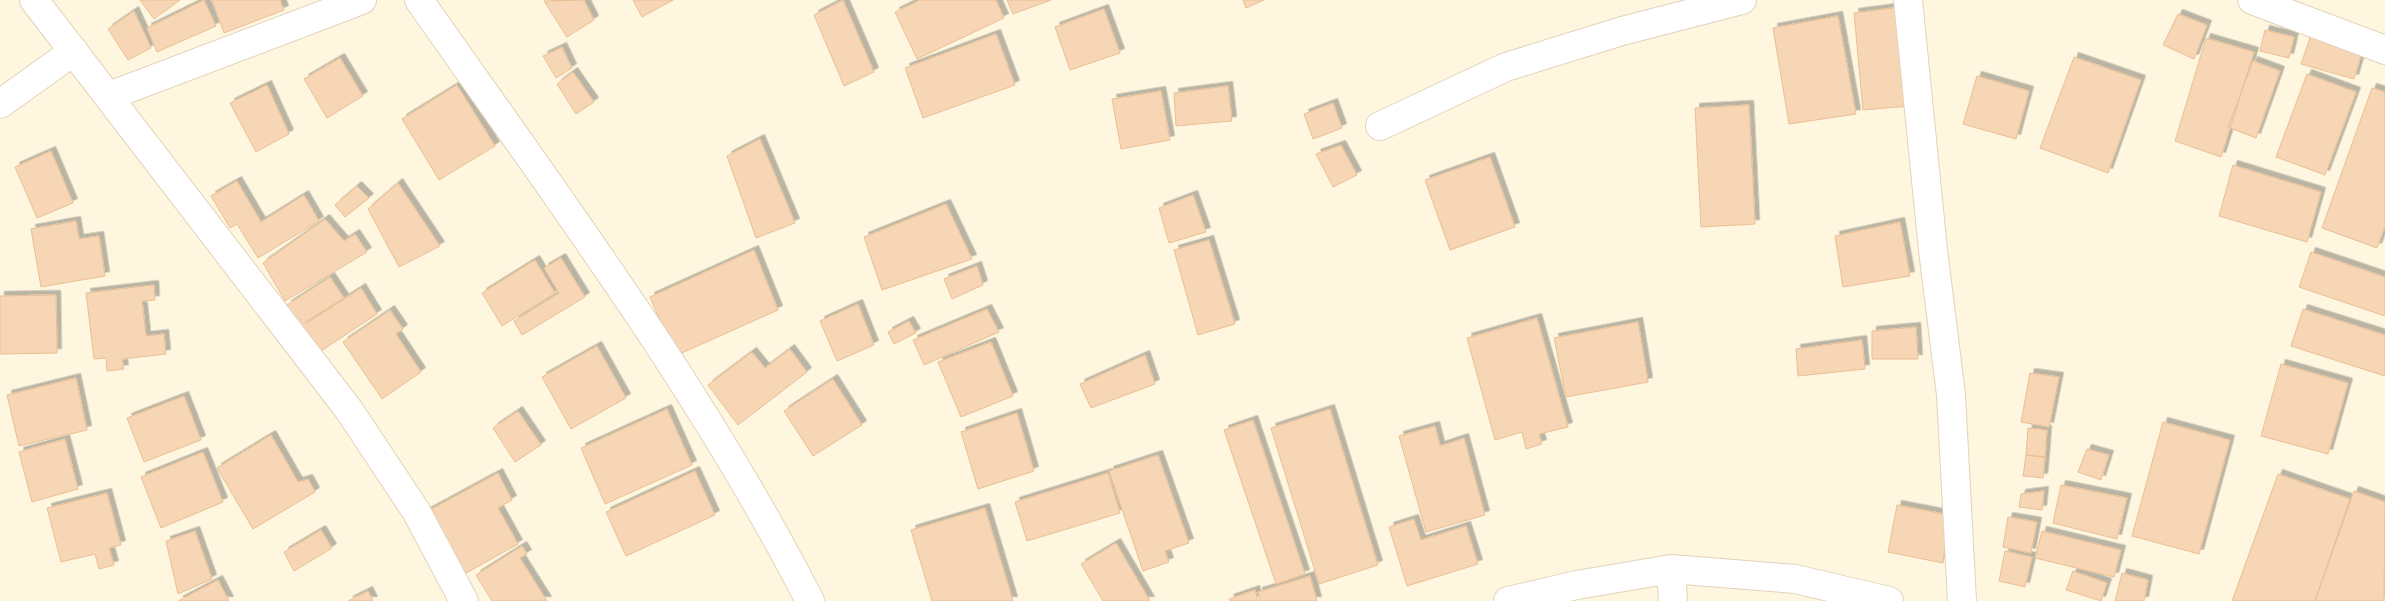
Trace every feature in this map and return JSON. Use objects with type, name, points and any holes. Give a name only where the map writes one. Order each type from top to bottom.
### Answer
[{"type":"street","points":[[34,0],[349,410],[416,511],[464,601]]},
{"type":"street","points":[[109,96],[362,0]]},
{"type":"street","points":[[419,0],[654,334],[776,535],[810,601]]},
{"type":"street","points":[[1380,126],[1506,67],[1622,31],[1742,0]]},
{"type":"street","points":[[1908,0],[1933,250],[1951,395],[1962,601]]},
{"type":"street","points":[[2252,0],[2385,50]]},
{"type":"street","points":[[0,104],[74,51]]},
{"type":"street","points":[[1508,601],[1576,585],[1671,569],[1795,580],[1889,601]]},
{"type":"street","points":[[1671,569],[1673,601]]},
{"type":"building","points":[[140,0],[180,0],[154,19]]},
{"type":"building","points":[[204,0],[216,26],[157,52],[147,28]]},
{"type":"building","points":[[212,0],[280,0],[284,10],[224,33]]},
{"type":"building","points":[[584,0],[594,20],[567,37],[544,1]]},
{"type":"building","points":[[633,0],[673,0],[642,17]]},
{"type":"building","points":[[843,0],[874,72],[844,86],[814,15]]},
{"type":"building","points":[[920,0],[996,0],[1004,18],[917,59],[895,12]]},
{"type":"building","points":[[1007,0],[1051,0],[1013,14]]},
{"type":"building","points":[[1243,0],[1264,0],[1246,8]]},
{"type":"building","points":[[1900,7],[1910,106],[1863,110],[1854,13]]},
{"type":"building","points":[[1104,9],[1120,53],[1070,70],[1055,27]]},
{"type":"building","points":[[134,11],[151,48],[128,60],[108,29]]},
{"type":"building","points":[[2178,14],[2207,25],[2194,59],[2163,45]]},
{"type":"building","points":[[1838,16],[1856,114],[1789,124],[1773,28]]},
{"type":"building","points":[[2265,30],[2294,37],[2289,58],[2260,51]]},
{"type":"building","points":[[996,34],[1015,85],[923,118],[905,68]]},
{"type":"building","points":[[2311,35],[2362,52],[2354,79],[2301,64]]},
{"type":"building","points":[[2206,38],[2254,52],[2221,157],[2175,141]]},
{"type":"building","points":[[562,47],[572,68],[556,78],[543,56]]},
{"type":"building","points":[[2074,57],[2141,80],[2108,173],[2040,148]]},
{"type":"building","points":[[340,58],[363,96],[327,118],[304,79]]},
{"type":"building","points":[[2253,61],[2280,71],[2256,138],[2228,127]]},
{"type":"building","points":[[573,72],[594,102],[576,114],[557,84]]},
{"type":"building","points":[[2307,74],[2356,92],[2325,175],[2276,157]]},
{"type":"building","points":[[1977,76],[2029,91],[2016,139],[1963,124]]},
{"type":"building","points":[[267,85],[289,134],[256,152],[230,103]]},
{"type":"building","points":[[457,85],[495,146],[439,180],[402,119]]},
{"type":"building","points":[[1228,86],[1232,121],[1176,126],[1174,93]]},
{"type":"building","points":[[2372,88],[2385,92],[2385,226],[2377,248],[2322,228]]},
{"type":"building","points":[[1161,91],[1170,140],[1121,149],[1112,99]]},
{"type":"building","points":[[1333,103],[1342,128],[1313,139],[1304,114]]},
{"type":"building","points":[[1749,105],[1755,224],[1701,227],[1695,108]]},
{"type":"building","points":[[760,139],[795,223],[756,238],[727,156]]},
{"type":"building","points":[[1341,145],[1357,175],[1333,187],[1316,154]]},
{"type":"building","points":[[51,151],[73,203],[37,218],[15,167]]},
{"type":"building","points":[[1490,157],[1515,227],[1450,250],[1425,180]]},
{"type":"building","points":[[2233,165],[2321,192],[2307,242],[2219,216]]},
{"type":"building","points":[[237,181],[261,222],[304,195],[319,221],[258,258],[237,224],[230,228],[211,196]]},
{"type":"building","points":[[398,183],[440,246],[399,267],[368,209]]},
{"type":"building","points":[[357,186],[369,198],[345,217],[335,205]]},
{"type":"building","points":[[1193,195],[1206,232],[1169,243],[1159,208]]},
{"type":"building","points":[[946,204],[972,259],[882,290],[864,237]]},
{"type":"building","points":[[325,219],[344,241],[355,234],[367,252],[285,301],[263,263]]},
{"type":"building","points":[[76,221],[79,239],[99,236],[105,276],[41,287],[31,229]]},
{"type":"building","points":[[1900,222],[1910,276],[1843,287],[1835,236]]},
{"type":"building","points":[[1209,240],[1235,324],[1198,335],[1174,250]]},
{"type":"building","points":[[754,250],[778,310],[675,356],[650,297]]},
{"type":"building","points":[[2311,252],[2385,277],[2385,316],[2299,287]]},
{"type":"building","points":[[561,258],[585,297],[522,335],[514,321],[559,293],[544,268]]},
{"type":"building","points":[[535,260],[555,293],[502,326],[482,293]]},
{"type":"building","points":[[977,266],[983,285],[952,299],[944,279]]},
{"type":"building","points":[[330,277],[344,298],[299,326],[287,305]]},
{"type":"building","points":[[154,285],[155,300],[142,301],[146,336],[164,334],[166,354],[122,359],[124,369],[107,371],[106,358],[94,359],[86,293]]},
{"type":"building","points":[[361,288],[377,314],[318,353],[302,326]]},
{"type":"building","points":[[56,295],[57,353],[0,354],[0,296]]},
{"type":"building","points":[[858,304],[874,345],[837,361],[820,321]]},
{"type":"building","points":[[987,309],[999,332],[924,365],[913,340]]},
{"type":"building","points":[[2303,309],[2385,335],[2385,376],[2291,346]]},
{"type":"building","points":[[390,310],[403,329],[396,334],[421,372],[382,399],[343,342]]},
{"type":"building","points":[[1537,318],[1568,427],[1539,434],[1542,444],[1526,449],[1522,432],[1495,440],[1467,338]]},
{"type":"building","points":[[909,321],[916,333],[894,344],[888,332]]},
{"type":"building","points":[[1638,322],[1648,382],[1566,397],[1554,338]]},
{"type":"building","points":[[1916,327],[1918,359],[1872,359],[1872,331]]},
{"type":"building","points":[[1862,340],[1865,369],[1798,376],[1796,349]]},
{"type":"building","points":[[991,342],[1013,396],[961,417],[938,362]]},
{"type":"building","points":[[597,346],[626,398],[571,429],[542,377]]},
{"type":"building","points":[[790,349],[807,372],[738,425],[708,385],[752,352],[765,368]]},
{"type":"building","points":[[1145,355],[1155,384],[1091,408],[1080,384]]},
{"type":"building","points":[[2281,364],[2348,383],[2328,454],[2261,436]]},
{"type":"building","points":[[2030,373],[2059,377],[2049,427],[2021,422]]},
{"type":"building","points":[[76,378],[87,430],[19,446],[7,395]]},
{"type":"building","points":[[833,379],[862,425],[813,456],[784,411]]},
{"type":"building","points":[[184,396],[201,440],[144,462],[127,418]]},
{"type":"building","points":[[667,409],[692,465],[605,504],[581,448]]},
{"type":"building","points":[[1330,409],[1378,565],[1319,584],[1271,428]]},
{"type":"building","points":[[518,411],[541,445],[515,462],[493,428]]},
{"type":"building","points":[[1017,413],[1034,471],[978,489],[961,432]]},
{"type":"building","points":[[1253,420],[1305,574],[1276,584],[1224,430]]},
{"type":"building","points":[[2163,422],[2230,440],[2199,554],[2132,536]]},
{"type":"building","points":[[1435,426],[1440,446],[1464,438],[1485,515],[1426,532],[1399,436]]},
{"type":"building","points":[[2028,428],[2047,430],[2045,457],[2026,455]]},
{"type":"building","points":[[271,435],[298,482],[308,479],[315,492],[253,529],[217,468]]},
{"type":"building","points":[[65,439],[78,489],[32,502],[19,452]]},
{"type":"building","points":[[2087,449],[2109,455],[2101,480],[2078,472]]},
{"type":"building","points":[[203,452],[223,502],[161,528],[141,477]]},
{"type":"building","points":[[1158,455],[1189,543],[1165,551],[1169,562],[1143,571],[1109,471]]},
{"type":"building","points":[[2026,455],[2045,457],[2043,478],[2023,476]]},
{"type":"building","points":[[695,471],[715,515],[626,556],[606,512]]},
{"type":"building","points":[[498,473],[512,500],[498,508],[518,544],[461,576],[426,512]]},
{"type":"building","points":[[1108,473],[1120,513],[1027,541],[1015,502]]},
{"type":"building","points":[[2278,474],[2350,499],[2315,601],[2232,601]]},
{"type":"building","points":[[2061,485],[2127,498],[2117,539],[2053,523]]},
{"type":"building","points":[[2044,491],[2042,510],[2019,507],[2021,494]]},
{"type":"building","points":[[2354,491],[2385,502],[2384,601],[2315,601]]},
{"type":"building","points":[[107,493],[121,545],[109,548],[114,565],[99,569],[95,554],[61,562],[47,508]]},
{"type":"building","points":[[1897,505],[1949,515],[1943,563],[1888,552]]},
{"type":"building","points":[[985,508],[1013,601],[932,601],[911,530]]},
{"type":"building","points":[[2008,517],[2037,522],[2031,553],[2003,547]]},
{"type":"building","points":[[1414,519],[1421,540],[1466,526],[1478,564],[1407,586],[1389,527]]},
{"type":"building","points":[[321,530],[332,548],[294,571],[284,552]]},
{"type":"building","points":[[195,531],[212,579],[178,594],[166,541]]},
{"type":"building","points":[[2042,531],[2121,550],[2114,577],[2035,558]]},
{"type":"building","points":[[1116,543],[1150,601],[1103,601],[1081,564]]},
{"type":"building","points":[[522,546],[527,554],[520,558],[547,601],[492,601],[476,575]]},
{"type":"building","points":[[2005,551],[2032,557],[2025,587],[1999,581]]},
{"type":"building","points":[[2073,571],[2107,583],[2101,601],[2066,590]]},
{"type":"building","points":[[2122,573],[2148,580],[2144,601],[2115,601]]},
{"type":"building","points":[[1310,576],[1317,601],[1260,601],[1258,592]]},
{"type":"building","points":[[218,580],[229,601],[178,601]]},
{"type":"building","points":[[1255,590],[1258,601],[1230,601],[1229,599]]},
{"type":"building","points":[[368,591],[373,601],[348,601]]}]
